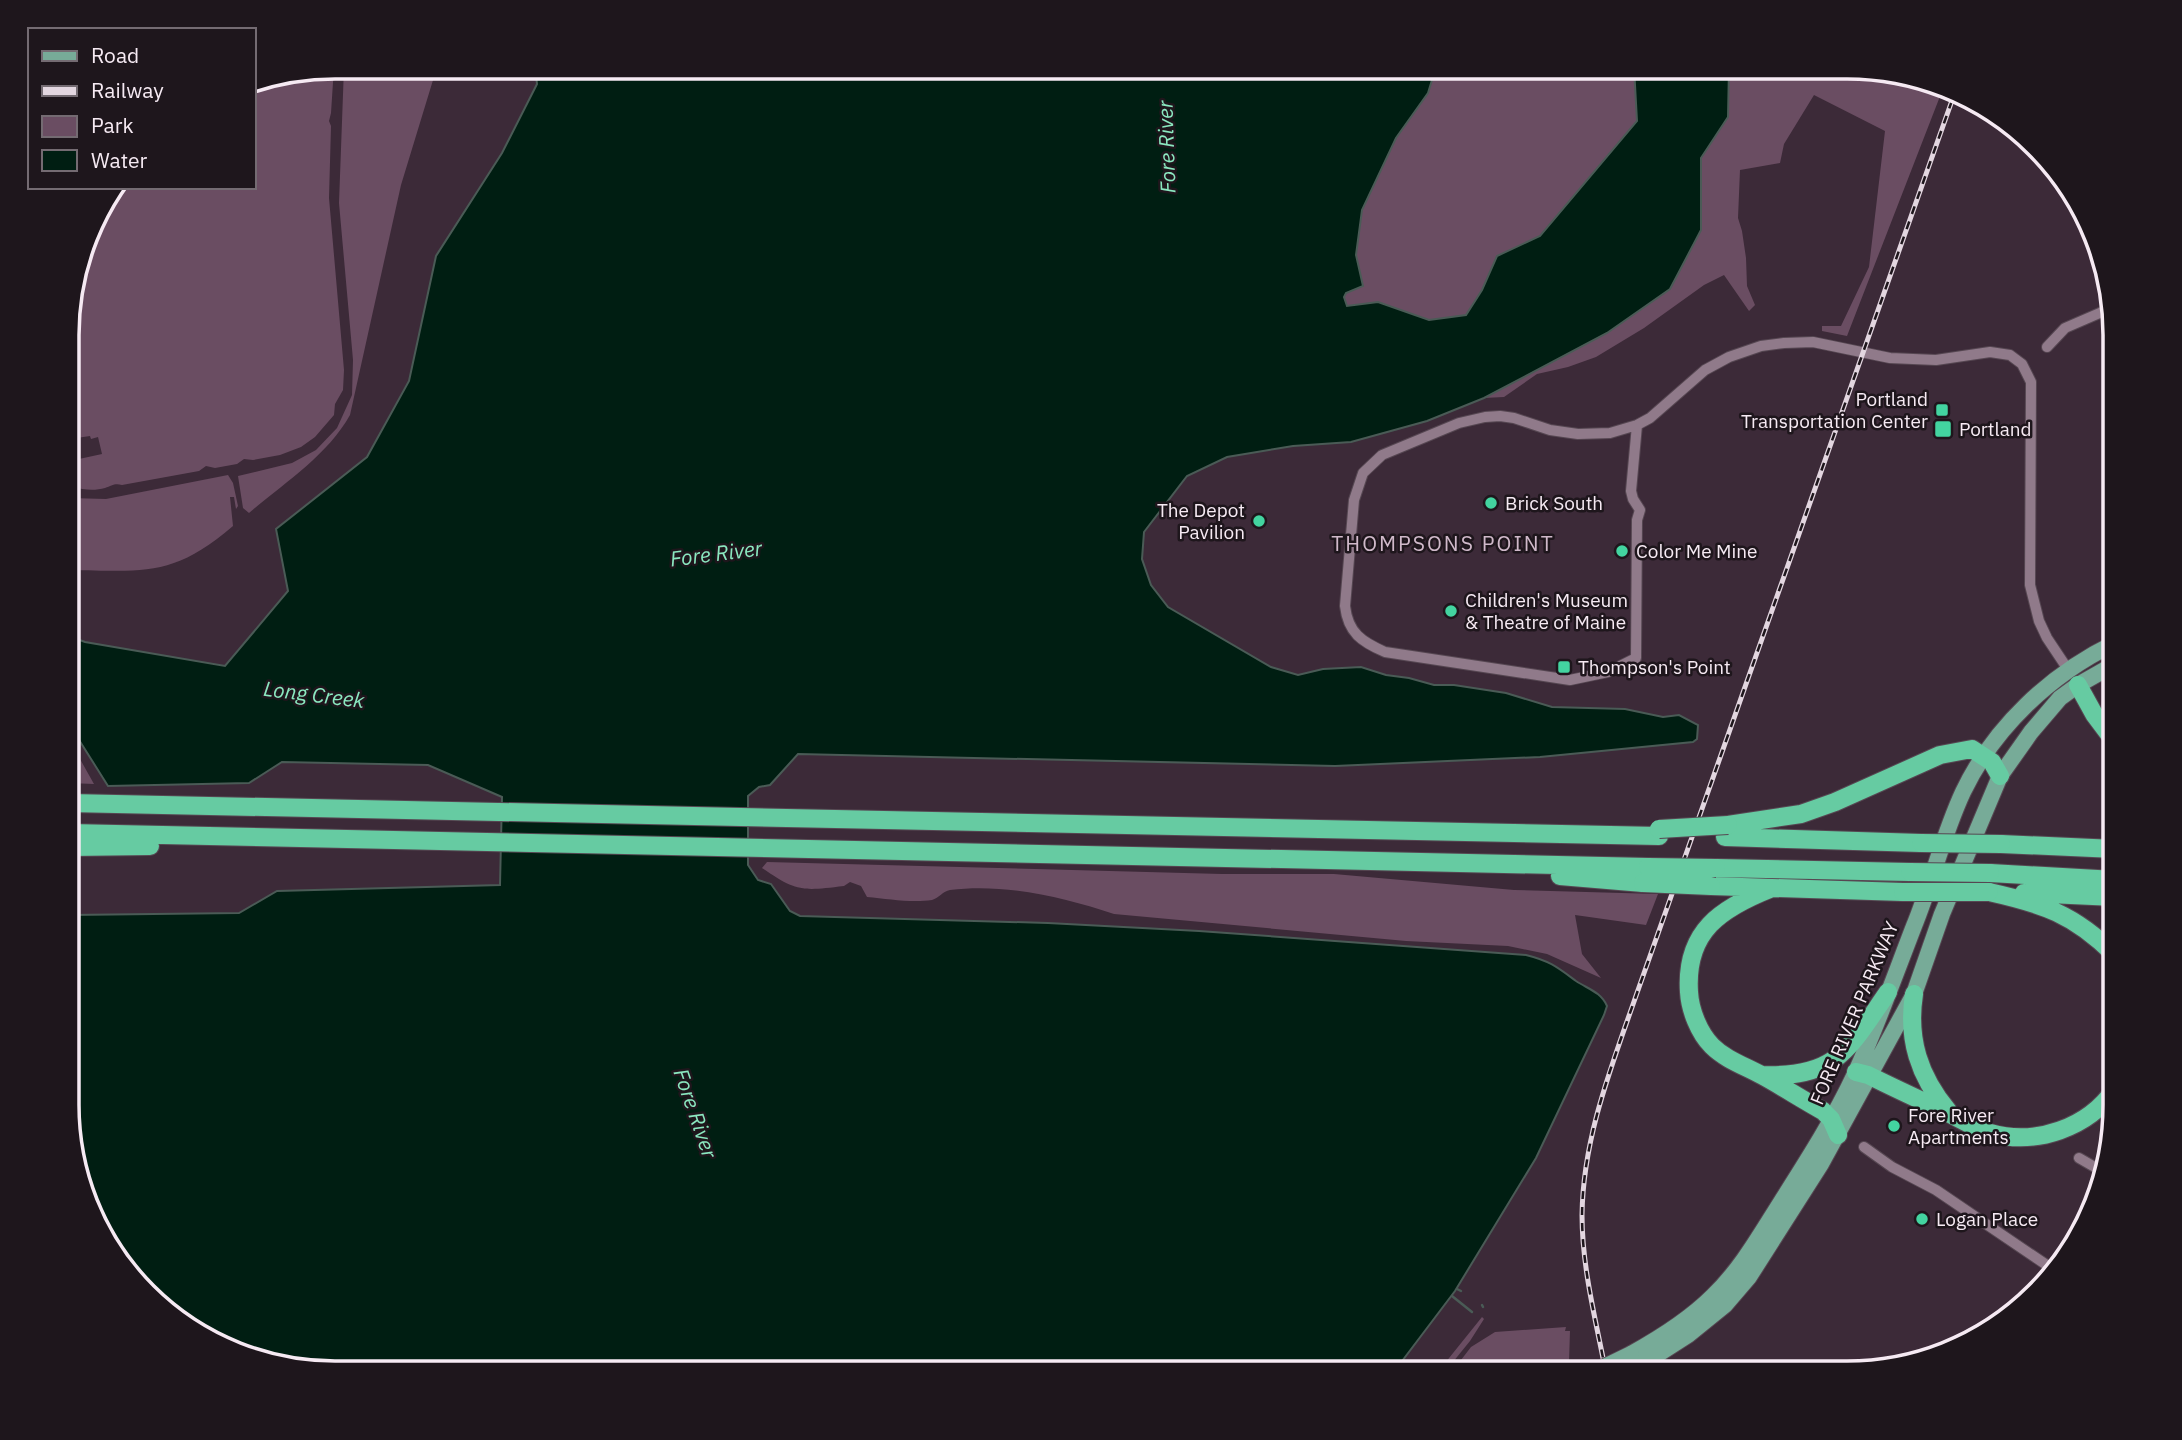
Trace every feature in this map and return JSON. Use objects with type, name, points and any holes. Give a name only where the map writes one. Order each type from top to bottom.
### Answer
[{"type":"highway","points":[[2073,678],[2103,726]]},
{"type":"highway","points":[[1726,831],[1801,814],[1835,802],[1940,755],[1972,749],[1992,762],[2000,776]]},
{"type":"highway","points":[[79,803],[1576,835],[1726,831],[1921,843],[2103,848]]},
{"type":"highway","points":[[79,833],[1414,864],[1714,877],[1910,872],[2103,879]]},
{"type":"highway","points":[[79,847],[200,845],[275,837]]},
{"type":"highway","points":[[1714,877],[1772,888],[2064,893],[2103,896]]},
{"type":"highway","points":[[1772,888],[1740,901],[1719,916],[1700,935],[1693,950],[1688,980],[1689,1000],[1702,1034],[1712,1046],[1733,1062],[1762,1075],[1823,1111],[1835,1127]]},
{"type":"highway","points":[[1989,892],[2053,909],[2089,930],[2103,943]]},
{"type":"highway","points":[[1762,1075],[1799,1073],[1826,1065],[1848,1050],[1888,992]]},
{"type":"highway","points":[[1914,994],[1911,1030],[1916,1055],[1930,1088],[1950,1114]]},
{"type":"highway","points":[[1862,1074],[1990,1133],[2012,1137],[2059,1131],[2080,1121],[2103,1103]]},
{"type":"main road","name":"FORE RIVER PARKWAY","points":[[1635,1361],[1682,1331],[1749,1277],[1835,1127],[1862,1074],[1914,994],[1942,914],[2000,776],[2090,655],[2103,649]]},
{"type":"main road","name":"FORE RIVER PARKWAY","points":[[1862,1074],[1888,992],[1962,794],[1983,755],[2003,729],[2050,684],[2103,668]]},
{"type":"street","points":[[2047,347],[2065,328],[2102,312]]},
{"type":"street","points":[[1637,425],[1631,491],[1640,510],[1637,520],[1636,658],[1608,673],[1570,680],[1385,652],[1365,644],[1355,635],[1345,606],[1354,500],[1363,473],[1382,455],[1459,423],[1485,416],[1514,418],[1550,430],[1578,434],[1610,433],[1650,418],[1705,370],[1742,351],[1761,346],[1813,342],[1875,356],[1936,360],[1990,352],[2010,355],[2022,364],[2031,382],[2030,585],[2033,605],[2047,638],[2073,678]]},
{"type":"street","points":[[1864,1147],[1892,1167],[1936,1190],[2047,1265]]},
{"type":"street","points":[[2079,1158],[2096,1168]]},
{"type":"green space","points":[[333,79],[329,121],[329,198],[344,370],[343,390],[335,404],[334,415],[315,437],[301,447],[280,455],[244,459],[237,464],[215,468],[206,466],[199,471],[89,490],[79,488],[79,459],[102,454],[98,437],[91,439],[90,436],[79,438],[81,302],[87,269],[98,237],[122,193],[125,189],[256,189],[256,91],[302,81]]},
{"type":"green space","points":[[344,79],[433,79],[401,185],[350,415],[317,456],[249,513],[243,508],[238,476],[292,463],[316,450],[337,428],[352,395],[353,360],[339,203]]},
{"type":"green space","points":[[1223,79],[1864,79],[1913,87],[1940,96],[1847,336],[1822,331],[1822,326],[1841,326],[1869,267],[1885,131],[1814,95],[1784,144],[1780,163],[1740,170],[1738,218],[1746,258],[1747,286],[1755,305],[1749,311],[1724,275],[1704,285],[1644,328],[1596,357],[1537,374],[1504,397],[1484,398],[1427,421],[1351,442],[1293,446],[1227,457],[1187,476]]},
{"type":"green space","points":[[228,475],[233,483],[238,506],[236,509],[234,497],[230,497],[233,526],[212,543],[174,563],[138,570],[79,570],[79,498],[106,499]]},
{"type":"green space","points":[[79,759],[80,759],[94,784],[79,783]]},
{"type":"green space","points":[[767,862],[1222,874],[1334,874],[1514,890],[1658,894],[1646,925],[1575,915],[1582,954],[1601,978],[1547,954],[1508,946],[1406,941],[1114,914],[1054,897],[1012,890],[950,890],[932,900],[916,901],[867,897],[861,886],[850,882],[844,886],[800,888],[784,882],[762,868]]},
{"type":"green space","points":[[1482,1317],[1484,1319],[1470,1341],[1454,1361],[1447,1361]]},
{"type":"green space","points":[[1566,1327],[1565,1331],[1570,1331],[1569,1361],[1460,1361],[1471,1347],[1495,1332]]},
{"type":"water","points":[[536,79],[1432,79],[1428,93],[1396,138],[1362,210],[1356,255],[1363,286],[1346,293],[1344,297],[1347,306],[1378,302],[1429,320],[1466,315],[1482,290],[1497,256],[1540,236],[1637,121],[1635,79],[1729,79],[1728,117],[1701,158],[1701,230],[1670,289],[1607,333],[1484,398],[1427,421],[1351,442],[1293,446],[1227,457],[1187,476],[1144,532],[1142,559],[1151,585],[1168,607],[1271,667],[1298,675],[1323,669],[1361,667],[1434,685],[1454,685],[1506,693],[1552,707],[1625,709],[1663,717],[1679,715],[1698,725],[1697,739],[1693,742],[1540,757],[1335,766],[798,754],[770,785],[759,787],[748,796],[748,865],[758,880],[771,884],[790,911],[800,916],[1048,923],[1199,931],[1526,955],[1553,965],[1598,994],[1607,1006],[1604,1015],[1536,1158],[1455,1291],[1402,1361],[318,1361],[269,1353],[237,1342],[207,1327],[166,1298],[142,1274],[122,1247],[98,1203],[87,1171],[81,1138],[79,915],[239,913],[277,891],[500,885],[502,797],[428,765],[282,762],[249,783],[108,786],[79,740],[79,640],[225,666],[288,591],[276,529],[367,457],[409,381],[436,256],[502,153],[537,84]]},
{"type":"waterway","points":[[1457,1289],[1461,1291]]},
{"type":"waterway","points":[[1452,1296],[1472,1312]]},
{"type":"railway","points":[[1604,1361],[1587,1275],[1582,1215],[1588,1158],[1600,1102],[1952,101]]},
{"type":"place","name":"Portland Transportation Center","points":[[1942,410]]},
{"type":"place","name":"Portland","points":[[1943,429]]},
{"type":"place","name":"Brick South","points":[[1491,503]]},
{"type":"place","name":"The Depot Pavilion","points":[[1259,521]]},
{"type":"place","name":"Color Me Mine","points":[[1622,551]]},
{"type":"place","name":"Children's Museum & Theatre of Maine","points":[[1451,611]]},
{"type":"place","name":"Thompson's Point","points":[[1564,667]]},
{"type":"place","name":"Fore River Apartments","points":[[1894,1126]]},
{"type":"place","name":"Logan Place","points":[[1922,1219]]},
{"type":"district","name":"THOMPSONS POINT","points":[[1443,543]]},
{"type":"water label","name":"Fore River","points":[[1166,147]]},
{"type":"water label","name":"Fore River","points":[[716,553]]},
{"type":"water label","name":"Long Creek","points":[[314,694]]},
{"type":"water label","name":"Fore River","points":[[696,1113]]}]
